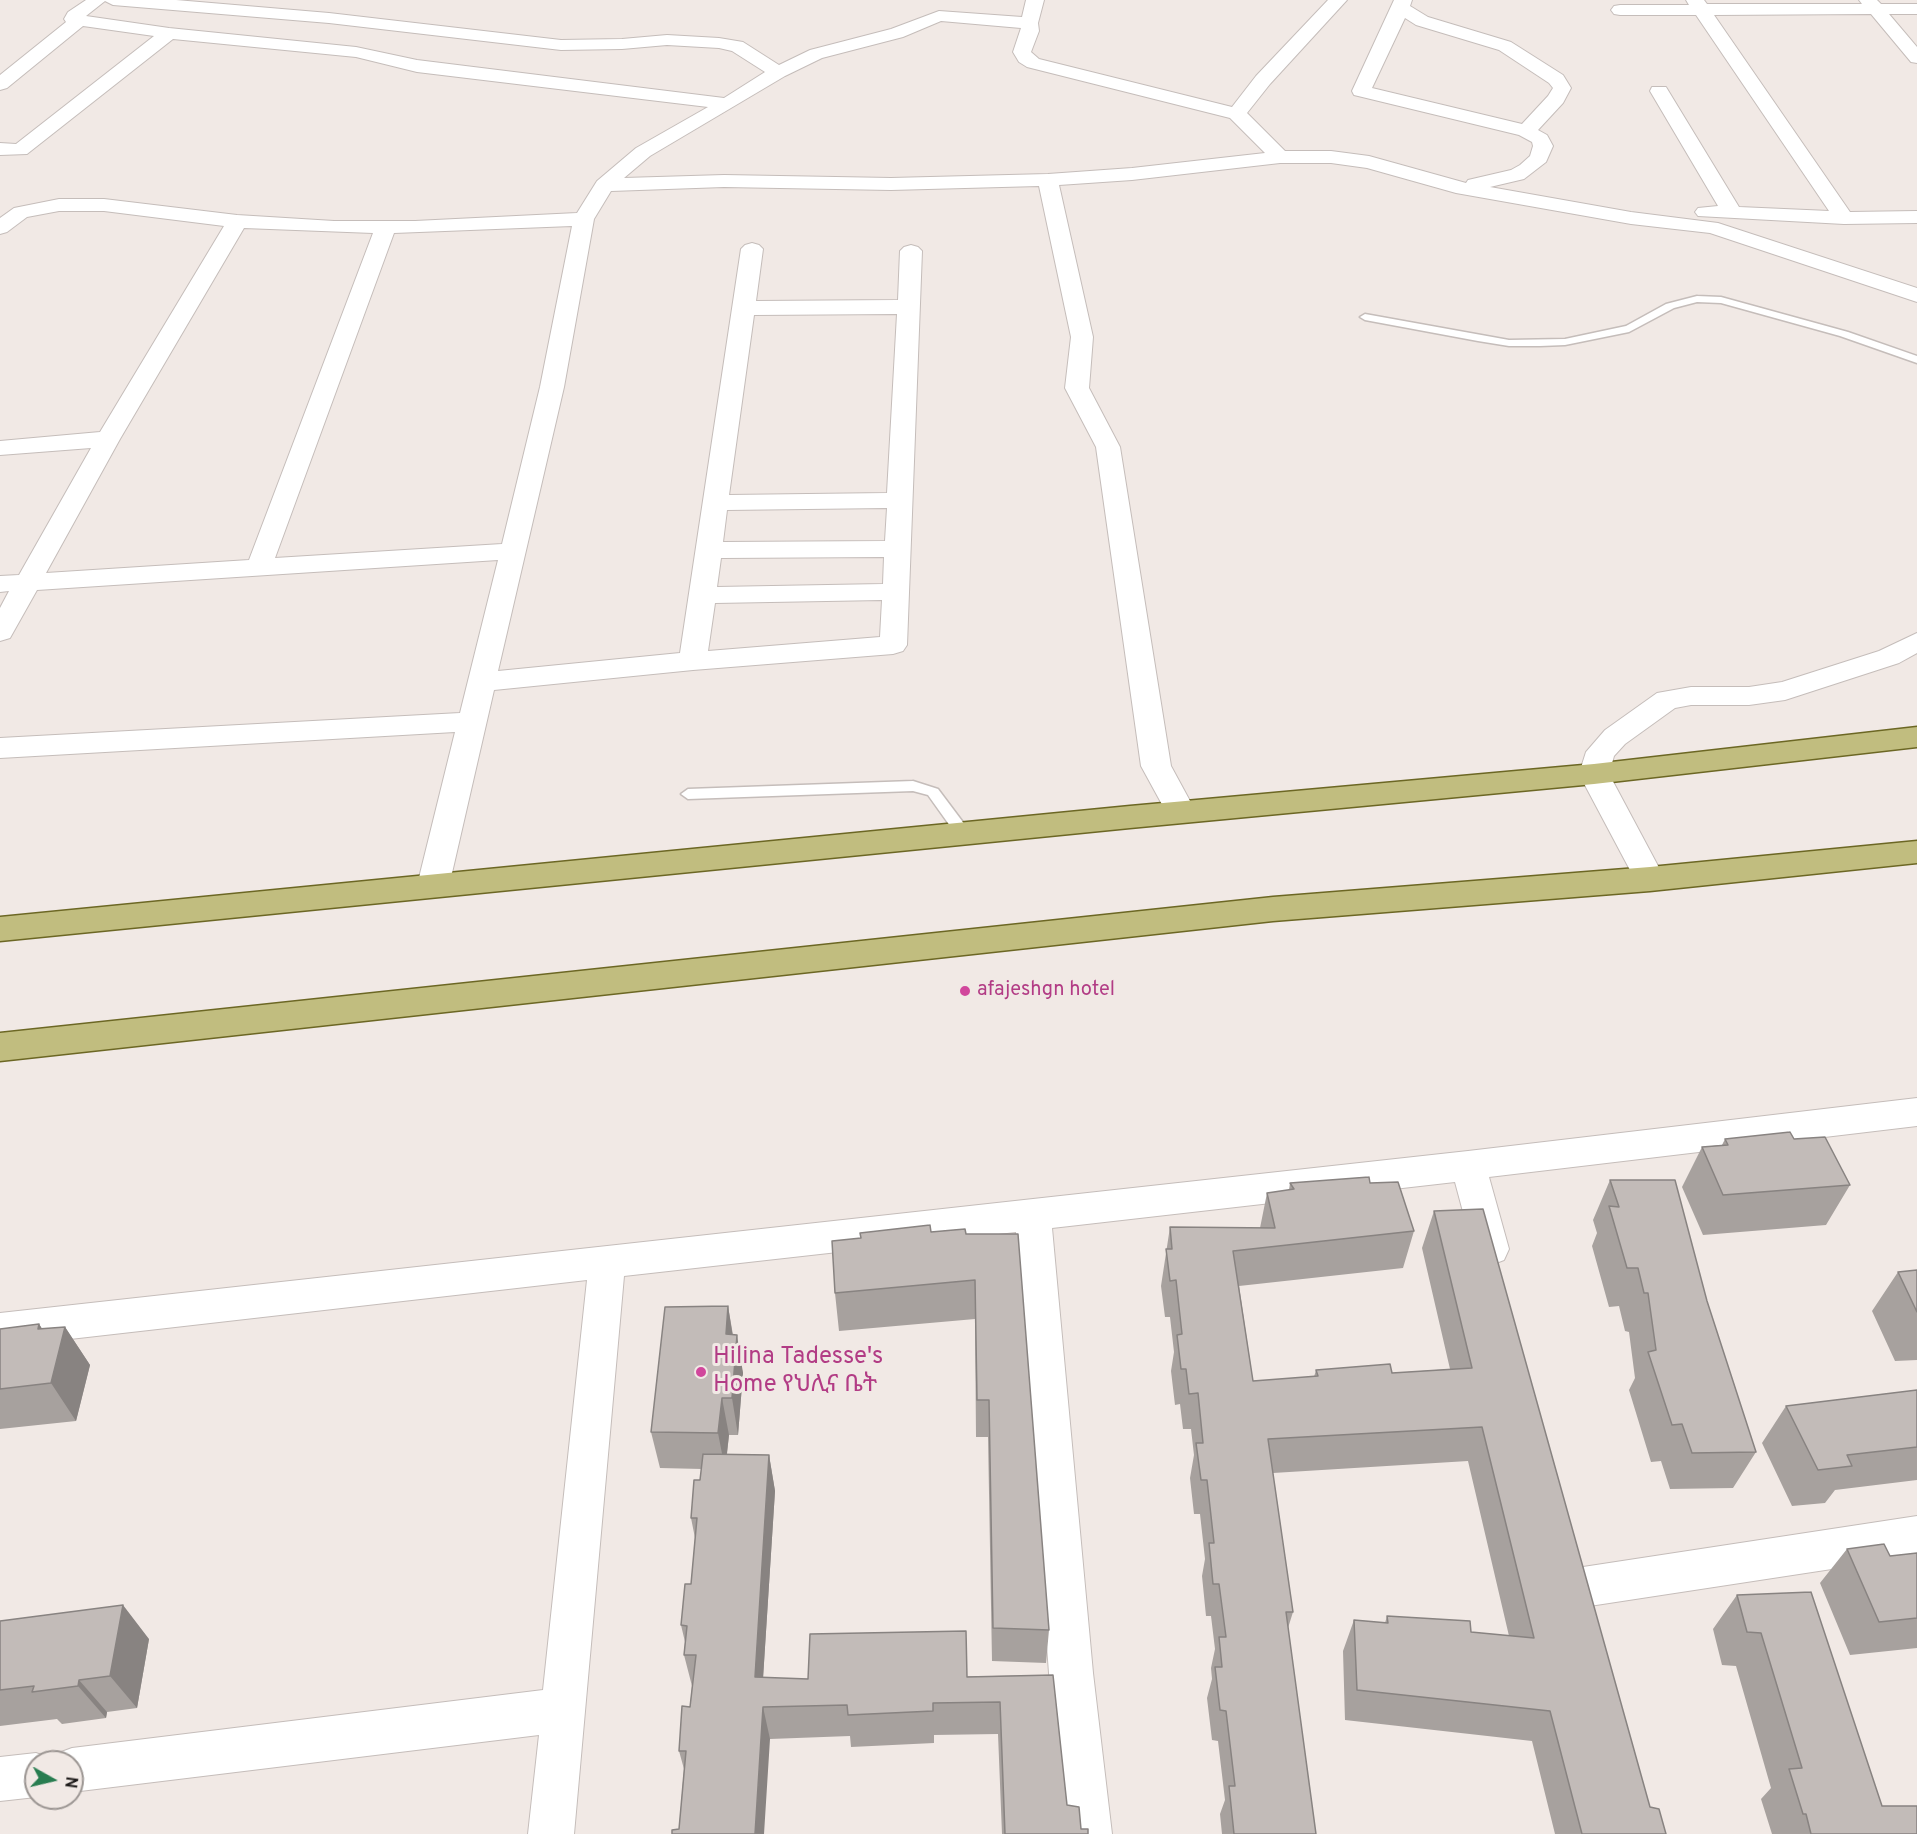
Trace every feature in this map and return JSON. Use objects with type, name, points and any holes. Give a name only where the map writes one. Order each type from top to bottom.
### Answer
[{"type":"main road","points":[[0,929],[963,833],[1594,774],[1917,737]]},
{"type":"main road","points":[[0,1047],[1262,910],[1650,879],[1917,852]]},
{"type":"street","points":[[97,0],[73,19],[169,33],[356,52],[417,66],[616,88],[727,104]]},
{"type":"street","points":[[113,0],[329,18],[561,45],[622,44],[667,40],[719,42],[737,46],[778,72]]},
{"type":"street","points":[[433,886],[552,387],[584,219],[604,185],[643,152],[778,72],[816,54],[897,33],[939,16],[961,0]]},
{"type":"street","points":[[1035,0],[1029,22],[1030,31],[1022,52],[1025,58],[1033,63],[1237,114],[1280,157]]},
{"type":"street","points":[[1237,114],[1263,80],[1338,0]]},
{"type":"street","points":[[1456,187],[1497,181],[1517,175],[1539,158],[1543,146],[1540,139],[1526,131],[1361,92],[1402,4],[1422,21],[1505,46],[1556,79],[1562,88],[1556,99],[1526,131]]},
{"type":"street","points":[[1698,5],[1844,218]]},
{"type":"street","points":[[1620,10],[1698,5],[1872,5],[1917,9]]},
{"type":"street","points":[[1872,5],[1917,58]]},
{"type":"street","points":[[939,16],[1029,22]]},
{"type":"street","points":[[0,84],[77,21]]},
{"type":"street","points":[[0,149],[20,150],[169,33]]},
{"type":"street","points":[[1659,91],[1732,213]]},
{"type":"street","points":[[604,185],[724,181],[891,184],[1048,180],[1132,174],[1280,157],[1331,157],[1369,162],[1456,187],[1631,218],[1711,227],[1917,295]]},
{"type":"street","points":[[1048,180],[1082,337],[1077,388],[1108,447],[1156,766],[1181,812]]},
{"type":"street","points":[[0,228],[21,212],[59,206],[104,205],[237,221],[334,228],[584,219]]},
{"type":"street","points":[[1648,208],[1844,218],[1917,218]]},
{"type":"street","points":[[0,632],[108,439],[237,221]]},
{"type":"street","points":[[259,567],[386,227]]},
{"type":"street","points":[[693,661],[752,249]]},
{"type":"street","points":[[481,682],[693,661],[893,645],[911,251]]},
{"type":"street","points":[[743,308],[909,307]]},
{"type":"street","points":[[0,448],[108,439]]},
{"type":"street","points":[[715,502],[900,500]]},
{"type":"street","points":[[709,550],[898,549]]},
{"type":"street","points":[[0,584],[512,551]]},
{"type":"street","points":[[702,595],[896,592]]},
{"type":"street","points":[[1650,879],[1594,774],[1600,752],[1615,737],[1667,700],[1691,696],[1749,696],[1785,690],[1889,657],[1917,642]]},
{"type":"street","points":[[0,748],[471,722]]},
{"type":"street","points":[[0,1330],[1468,1166],[1917,1112]]},
{"type":"street","points":[[1468,1166],[1499,1280]]},
{"type":"street","points":[[1033,1215],[1071,1673],[1089,1834]]},
{"type":"street","points":[[551,1834],[607,1261]]},
{"type":"street","points":[[1583,1587],[1917,1536]]},
{"type":"street","points":[[84,1769],[562,1710]]},
{"type":"street","points":[[0,1779],[24,1776]]},
{"type":"lane","points":[[1365,317],[1509,343],[1557,342],[1629,329],[1670,306],[1696,299],[1721,300],[1844,334],[1917,360]]},
{"type":"lane","points":[[688,794],[913,786],[933,792],[963,833]]},
{"type":"building","points":[[1790,1132],[1794,1139],[1825,1137],[1850,1185],[1723,1195],[1702,1147],[1728,1145],[1725,1139]]},
{"type":"building","points":[[1369,1177],[1370,1183],[1398,1182],[1414,1231],[1233,1251],[1253,1381],[1318,1376],[1316,1370],[1390,1364],[1392,1373],[1472,1368],[1434,1211],[1483,1209],[1650,1807],[1659,1809],[1666,1834],[1582,1834],[1550,1711],[1357,1690],[1354,1620],[1388,1623],[1387,1616],[1470,1621],[1471,1632],[1534,1638],[1482,1427],[1268,1439],[1293,1612],[1286,1612],[1316,1834],[1234,1834],[1229,1786],[1235,1786],[1226,1711],[1220,1710],[1215,1667],[1222,1667],[1219,1637],[1226,1637],[1219,1584],[1213,1584],[1209,1543],[1214,1543],[1207,1480],[1201,1480],[1196,1443],[1203,1443],[1198,1393],[1189,1394],[1186,1369],[1181,1369],[1177,1335],[1182,1334],[1176,1280],[1170,1281],[1166,1249],[1172,1249],[1170,1227],[1275,1228],[1267,1193],[1294,1189],[1290,1183]]},
{"type":"building","points":[[1610,1180],[1675,1180],[1707,1301],[1756,1452],[1692,1453],[1682,1424],[1672,1425],[1648,1352],[1656,1350],[1648,1293],[1644,1293],[1638,1268],[1627,1268],[1609,1206],[1619,1207]]},
{"type":"building","points":[[930,1225],[931,1232],[965,1229],[966,1234],[1018,1234],[1049,1630],[993,1628],[989,1400],[977,1400],[975,1280],[835,1293],[832,1241],[861,1238],[860,1233]]},
{"type":"building","points":[[1917,1270],[1917,1312],[1898,1272]]},
{"type":"building","points":[[728,1306],[726,1334],[737,1335],[732,1398],[722,1398],[718,1433],[651,1432],[665,1307]]},
{"type":"building","points":[[39,1324],[38,1329],[65,1327],[51,1383],[0,1389],[0,1329]]},
{"type":"building","points":[[1917,1390],[1917,1447],[1847,1455],[1852,1466],[1818,1470],[1786,1406]]},
{"type":"building","points":[[703,1454],[769,1455],[755,1677],[808,1679],[810,1634],[966,1631],[967,1677],[1053,1675],[1067,1805],[1079,1807],[1081,1829],[1088,1829],[1088,1834],[1005,1834],[1000,1702],[933,1703],[933,1711],[848,1715],[847,1705],[763,1707],[755,1834],[672,1834],[672,1830],[679,1829],[686,1751],[679,1751],[682,1706],[690,1707],[696,1655],[684,1655],[687,1626],[681,1625],[685,1584],[691,1584],[697,1518],[691,1518],[694,1480],[700,1480]]},
{"type":"building","points":[[1884,1544],[1890,1556],[1917,1553],[1917,1618],[1879,1622],[1847,1549]]},
{"type":"building","points":[[1811,1592],[1882,1806],[1917,1806],[1917,1834],[1811,1834],[1789,1769],[1802,1768],[1761,1633],[1747,1632],[1737,1595]]},
{"type":"building","points":[[123,1605],[110,1676],[79,1680],[78,1686],[32,1692],[34,1686],[0,1690],[0,1621]]},
{"type":"place","name":"afajeshgn hotel","points":[[965,991]]},
{"type":"place","name":"Hilina Tadesse's Home የህሊና ቤት","points":[[701,1372]]}]
